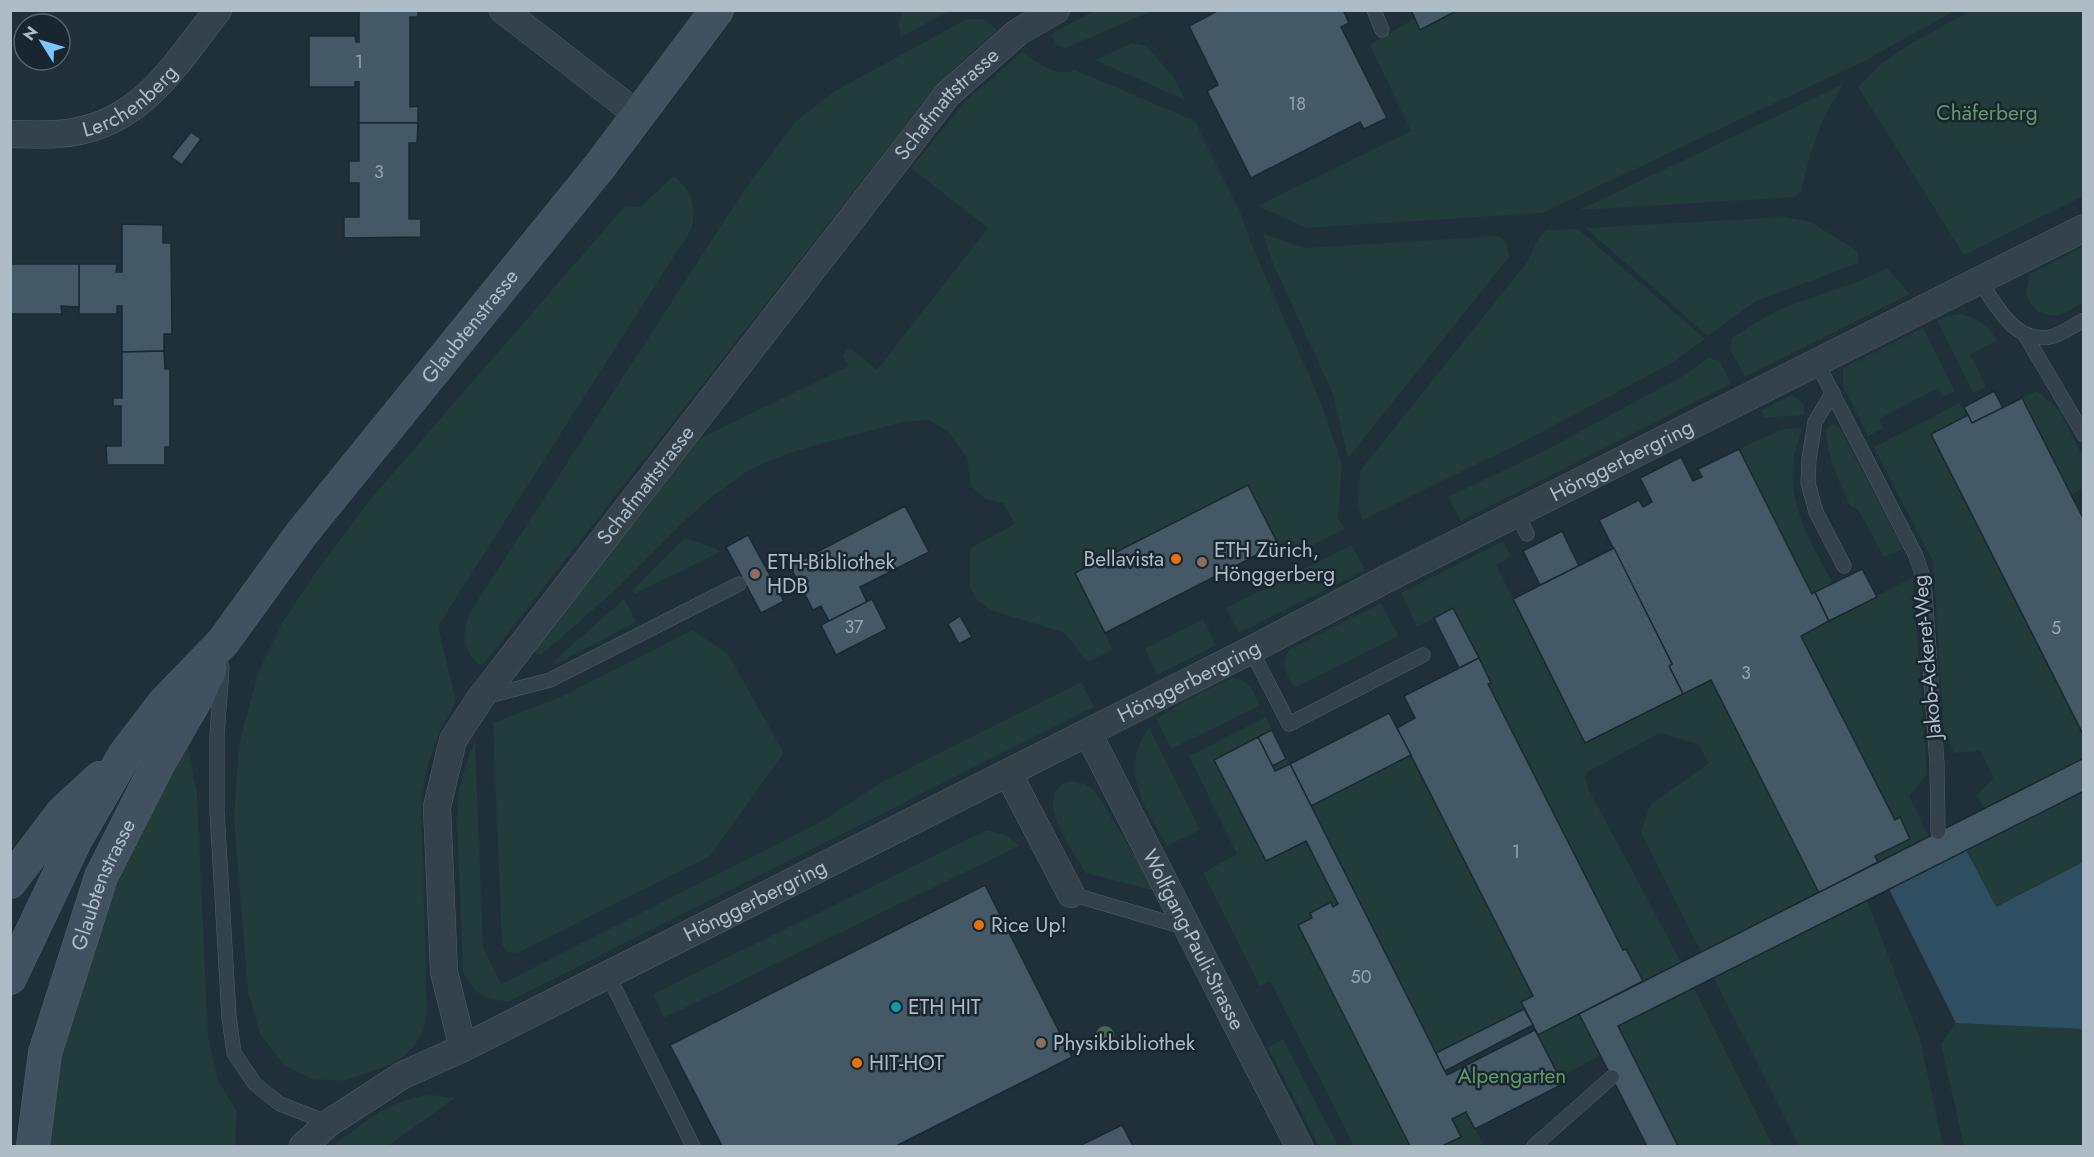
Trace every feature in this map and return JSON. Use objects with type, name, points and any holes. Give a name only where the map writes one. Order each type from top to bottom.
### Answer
[{"type":"street","name":"Lerchenberg","points":[[10,134],[58,134],[103,125],[126,114],[150,95],[218,10]]},
{"type":"street","points":[[503,10],[638,115]]},
{"type":"street","name":"Glaubtenstrasse","points":[[10,978],[76,839],[125,754],[164,703],[224,642],[302,533],[600,166],[717,10]]},
{"type":"street","name":"Schafmattstrasse","points":[[463,1048],[444,972],[437,807],[453,740],[480,699],[948,94],[1018,32],[1056,10]]},
{"type":"street","name":"Hönggerbergring","points":[[303,1146],[329,1123],[403,1075],[463,1048],[1251,650],[1522,524],[1818,363],[2084,228]]},
{"type":"street","name":"Glaubtenstrasse","points":[[33,1146],[45,1053],[101,877],[157,766],[197,697],[224,642]]},
{"type":"street","name":"Wolfgang-Pauli-Strasse","points":[[1088,733],[1299,1146]]},
{"type":"street","points":[[10,882],[63,812],[125,754]]},
{"type":"street","points":[[1008,773],[1071,894]]},
{"type":"lane","points":[[1374,10],[1382,30]]},
{"type":"lane","points":[[1980,282],[2008,323],[2025,335],[2084,435]]},
{"type":"lane","points":[[2025,335],[2050,337],[2084,320]]},
{"type":"lane","name":"Jakob-Ackeret-Weg","points":[[1818,363],[1916,556],[1924,580],[1937,764],[1938,832]]},
{"type":"lane","points":[[1833,392],[1815,422],[1808,483],[1816,512],[1844,566]]},
{"type":"lane","points":[[480,699],[550,680],[739,584]]},
{"type":"lane","points":[[224,642],[217,736],[217,811],[229,1017],[234,1053],[255,1084],[280,1104],[329,1123]]},
{"type":"lane","points":[[1251,650],[1289,723],[1423,656]]},
{"type":"lane","points":[[1071,894],[1188,929]]},
{"type":"lane","points":[[608,975],[693,1146]]},
{"type":"lane","points":[[1534,1146],[1612,1077]]},
{"type":"green space","points":[[903,10],[949,11],[901,37],[898,23]]},
{"type":"green space","points":[[1148,10],[1149,12],[1066,48],[1056,45],[1051,34],[1094,11]]},
{"type":"green space","points":[[1458,10],[1954,11],[1866,60],[1542,213],[1306,228],[1258,206],[1411,131],[1370,45],[1415,18],[1420,30]]},
{"type":"green space","name":"Chäferberg","points":[[1970,11],[2083,11],[2084,196],[1964,255],[1858,87],[1882,63],[1912,43]]},
{"type":"green space","points":[[967,19],[983,19],[998,30],[956,66],[919,108],[482,666],[470,655],[465,643],[464,637],[469,614],[745,189],[795,122],[835,91]]},
{"type":"green space","points":[[1132,43],[1146,46],[1173,76],[1185,100],[1095,60]]},
{"type":"green space","points":[[1022,52],[1047,68],[1061,72],[1075,70],[1195,121],[1241,214],[1252,246],[1319,398],[1342,464],[1338,518],[1345,529],[1293,555],[1285,541],[1278,544],[1247,485],[1075,573],[1113,650],[1090,661],[1085,660],[1065,633],[991,610],[977,600],[970,586],[970,548],[1015,524],[1003,503],[985,499],[971,486],[968,459],[948,431],[928,420],[903,422],[795,451],[751,469],[714,495],[679,526],[613,592],[541,655],[536,653],[536,649],[699,439],[849,366],[842,355],[850,348],[877,370],[988,228],[911,168],[966,101]]},
{"type":"green space","points":[[1844,84],[1822,123],[1801,191],[1795,197],[1579,210]]},
{"type":"green space","points":[[674,176],[692,199],[694,212],[692,228],[438,626],[456,702],[433,749],[421,799],[427,1011],[424,1028],[415,1045],[403,1057],[389,1065],[344,1081],[311,1079],[284,1065],[260,1034],[248,992],[234,818],[239,745],[258,673],[282,623],[368,502],[625,206],[640,207]]},
{"type":"green space","points":[[1786,217],[1811,222],[1857,251],[1859,263],[1756,301],[1708,336],[1586,228]]},
{"type":"green space","points":[[1578,229],[1705,339],[1672,363],[1538,434],[1363,520],[1358,508],[1360,471],[1528,261],[1535,244],[1546,230]]},
{"type":"green space","points":[[1263,234],[1305,248],[1499,236],[1507,245],[1509,257],[1348,458],[1333,394],[1271,259]]},
{"type":"green space","points":[[2083,247],[2083,302],[2068,312],[2058,315],[2048,315],[2034,307],[2026,293],[2030,274]]},
{"type":"green space","points":[[1887,268],[1910,294],[1745,377],[1730,349],[1732,338],[1777,311]]},
{"type":"green space","points":[[1960,314],[1982,323],[1997,341],[1970,354],[1986,387],[1973,393],[1937,321]]},
{"type":"green space","points":[[1923,328],[1955,391],[1943,397],[1938,388],[1879,419],[1883,428],[1868,436],[1843,386],[1843,368]]},
{"type":"green space","points":[[1708,358],[1720,361],[1731,384],[1461,521],[1448,497],[1542,452],[1681,377]]},
{"type":"green space","points":[[2037,391],[2059,410],[2083,458],[2083,488],[2071,495],[2022,398]]},
{"type":"green space","points":[[1793,395],[1804,405],[1804,415],[1765,418],[1761,410]]},
{"type":"green space","points":[[1960,403],[1968,415],[1931,435],[2083,736],[2083,758],[1985,809],[1977,795],[1994,778],[1980,751],[1955,753],[1944,733],[1933,562],[1874,447]]},
{"type":"green space","points":[[1833,424],[1840,428],[1903,549],[1884,557],[1858,509],[1851,507],[1834,468],[1826,437],[1827,429]]},
{"type":"green space","points":[[1802,428],[1793,464],[1794,496],[1804,527],[1833,584],[1812,594],[1739,449],[1783,429]]},
{"type":"green space","points":[[685,538],[720,552],[635,594],[633,590]]},
{"type":"green space","points":[[1503,541],[1511,557],[1496,565],[1585,743],[1711,680],[1819,893],[1701,952],[1641,832],[1650,805],[1709,763],[1698,744],[1660,733],[1587,772],[1585,777],[1589,790],[1681,962],[1643,981],[1626,949],[1623,950],[1488,684],[1491,683],[1478,658],[1459,668],[1434,618],[1417,626],[1401,593]]},
{"type":"green space","points":[[1352,545],[1365,570],[1239,633],[1226,608]]},
{"type":"green space","points":[[1913,577],[1927,774],[1909,796],[1929,837],[1878,862],[1875,856],[1910,838],[1900,818],[1895,820],[1801,636]]},
{"type":"green space","points":[[624,599],[636,622],[554,665],[553,662]]},
{"type":"green space","points":[[1381,603],[1398,636],[1295,688],[1285,664],[1290,649]]},
{"type":"green space","points":[[1203,619],[1216,645],[1157,675],[1145,649]]},
{"type":"green space","points":[[692,630],[728,654],[784,753],[710,856],[518,953],[508,952],[502,945],[493,723],[559,698]]},
{"type":"green space","points":[[1231,678],[1246,683],[1260,705],[1171,749],[1156,719],[1185,701]]},
{"type":"green space","points":[[1081,682],[1094,707],[510,1001],[481,995],[463,972],[457,821],[459,791],[475,740],[483,948],[501,984],[824,820],[877,785]]},
{"type":"green space","points":[[1266,717],[1290,764],[1275,771],[1257,738],[1214,760],[1266,861],[1306,841],[1338,904],[1333,907],[1330,902],[1310,913],[1312,918],[1298,925],[1410,1146],[1354,1146],[1270,981],[1260,986],[1203,873],[1237,854],[1189,756]]},
{"type":"green space","points":[[1149,728],[1200,830],[1167,846],[1144,803],[1135,774],[1135,759]]},
{"type":"green space","points":[[188,747],[197,795],[208,1037],[217,1078],[237,1112],[235,1146],[49,1146],[63,1047],[100,918],[153,806]]},
{"type":"green space","points":[[1411,755],[1533,996],[1524,1009],[1436,1053],[1311,806]]},
{"type":"green space","points":[[1072,781],[1085,784],[1095,791],[1156,891],[1086,873],[1064,837],[1053,809],[1054,797],[1059,787]]},
{"type":"green space","points":[[2083,791],[2083,862],[1995,907],[1966,850]]},
{"type":"green space","points":[[987,830],[1008,836],[1019,846],[664,1018],[653,994]]},
{"type":"green space","points":[[1867,900],[1920,1039],[1943,1146],[1799,1146],[1714,978]]},
{"type":"green space","points":[[1694,988],[1773,1146],[1678,1146],[1618,1026]]},
{"type":"green space","name":"Alpengarten","points":[[1579,1014],[1601,1055],[1560,1077],[1563,1084],[1475,1129],[1483,1144],[1442,1146],[1461,1137],[1452,1119],[1466,1111],[1447,1075],[1535,1030],[1538,1034]]},
{"type":"green space","points":[[1956,1023],[2083,1029],[2083,1146],[1964,1146],[1941,1044]]},
{"type":"green space","points":[[1283,1039],[1338,1146],[1319,1146],[1268,1047]]},
{"type":"green space","points":[[431,1095],[455,1098],[388,1146],[333,1146],[378,1113],[402,1102]]},
{"type":"water","points":[[1966,850],[1996,907],[2083,862],[2083,1029],[1956,1023],[1889,889]]},
{"type":"building","points":[[359,10],[418,10],[418,17],[410,17],[410,107],[418,106],[418,123],[359,123],[359,82],[355,82],[355,87],[309,87],[309,36],[355,36],[356,42],[359,42]]},
{"type":"building","points":[[1219,10],[1343,10],[1349,23],[1341,27],[1387,118],[1364,129],[1360,122],[1251,178],[1207,91],[1218,85],[1189,26]]},
{"type":"building","points":[[1411,10],[1458,10],[1420,30]]},
{"type":"building","points":[[359,123],[418,123],[417,143],[409,143],[409,219],[421,219],[421,237],[344,238],[344,217],[359,217],[359,183],[349,183],[349,161],[359,161]]},
{"type":"building","points":[[191,132],[201,139],[182,165],[171,157]]},
{"type":"building","points":[[122,224],[163,225],[163,243],[171,243],[172,334],[164,334],[164,351],[122,352],[122,306],[117,306],[117,314],[79,314],[79,264],[117,264],[116,272],[122,272]]},
{"type":"building","points":[[10,264],[79,264],[79,307],[61,306],[62,314],[10,314]]},
{"type":"building","points":[[164,351],[165,369],[170,369],[170,447],[165,447],[165,465],[107,465],[106,446],[121,446],[121,406],[113,406],[113,398],[122,398],[122,352]]},
{"type":"building","points":[[1994,391],[2003,408],[1972,423],[1964,407]]},
{"type":"building","points":[[2022,398],[2084,520],[2084,736],[1931,434],[1968,415],[1972,423]]},
{"type":"building","points":[[1739,449],[1812,594],[1815,592],[1829,621],[1801,636],[1895,820],[1900,817],[1910,839],[1875,856],[1878,862],[1819,893],[1711,680],[1683,694],[1669,666],[1672,664],[1599,520],[1639,500],[1643,507],[1652,502],[1640,478],[1681,457],[1693,481],[1702,477],[1698,469]]},
{"type":"building","name":"Bellavista","points":[[1248,485],[1278,544],[1105,633],[1075,573]]},
{"type":"building","points":[[905,506],[929,552],[860,587],[867,602],[829,621],[821,606],[813,610],[790,566]]},
{"type":"building","points":[[1562,531],[1579,566],[1540,585],[1523,551]]},
{"type":"building","name":"ETH-Bibliothek HDB","points":[[748,535],[784,601],[761,613],[726,547]]},
{"type":"building","points":[[1614,548],[1672,664],[1669,666],[1683,694],[1585,743],[1513,599]]},
{"type":"building","points":[[1862,569],[1877,597],[1829,621],[1815,592]]},
{"type":"building","points":[[872,599],[887,629],[836,655],[821,625]]},
{"type":"building","points":[[1453,608],[1479,658],[1459,668],[1434,618]]},
{"type":"building","points":[[960,616],[972,637],[959,644],[948,624]]},
{"type":"building","points":[[1479,658],[1491,683],[1488,684],[1623,950],[1626,949],[1643,981],[1538,1035],[1521,1002],[1533,996],[1397,728],[1415,718],[1404,696]]},
{"type":"building","points":[[1389,713],[1411,755],[1311,806],[1290,764]]},
{"type":"building","points":[[1272,730],[1286,759],[1272,766],[1258,737]]},
{"type":"building","points":[[1258,737],[1275,771],[1290,764],[1447,1075],[1535,1030],[1563,1084],[1475,1129],[1466,1112],[1452,1119],[1461,1137],[1442,1146],[1410,1146],[1298,925],[1312,918],[1310,913],[1331,902],[1333,907],[1338,904],[1306,841],[1266,861],[1214,760]]},
{"type":"building","points":[[2084,758],[2084,791],[1618,1026],[1678,1146],[1647,1146],[1579,1014]]},
{"type":"building","name":"ETH HIT","points":[[985,885],[1072,1057],[896,1146],[722,1146],[670,1045]]},
{"type":"building","points":[[1524,1009],[1533,1025],[1445,1071],[1436,1053]]},
{"type":"building","points":[[1122,1125],[1133,1146],[1079,1146]]},
{"type":"place","name":"Bellavista","points":[[1176,559]]},
{"type":"place","name":"ETH Zürich, Hönggerberg","points":[[1202,562]]},
{"type":"place","name":"ETH-Bibliothek HDB","points":[[755,574]]},
{"type":"place","name":"Rice Up!","points":[[979,925]]},
{"type":"place","name":"ETH HIT","points":[[896,1007]]},
{"type":"place","name":"Physikbibliothek","points":[[1041,1043]]},
{"type":"place","name":"HIT-HOT","points":[[857,1063]]}]
